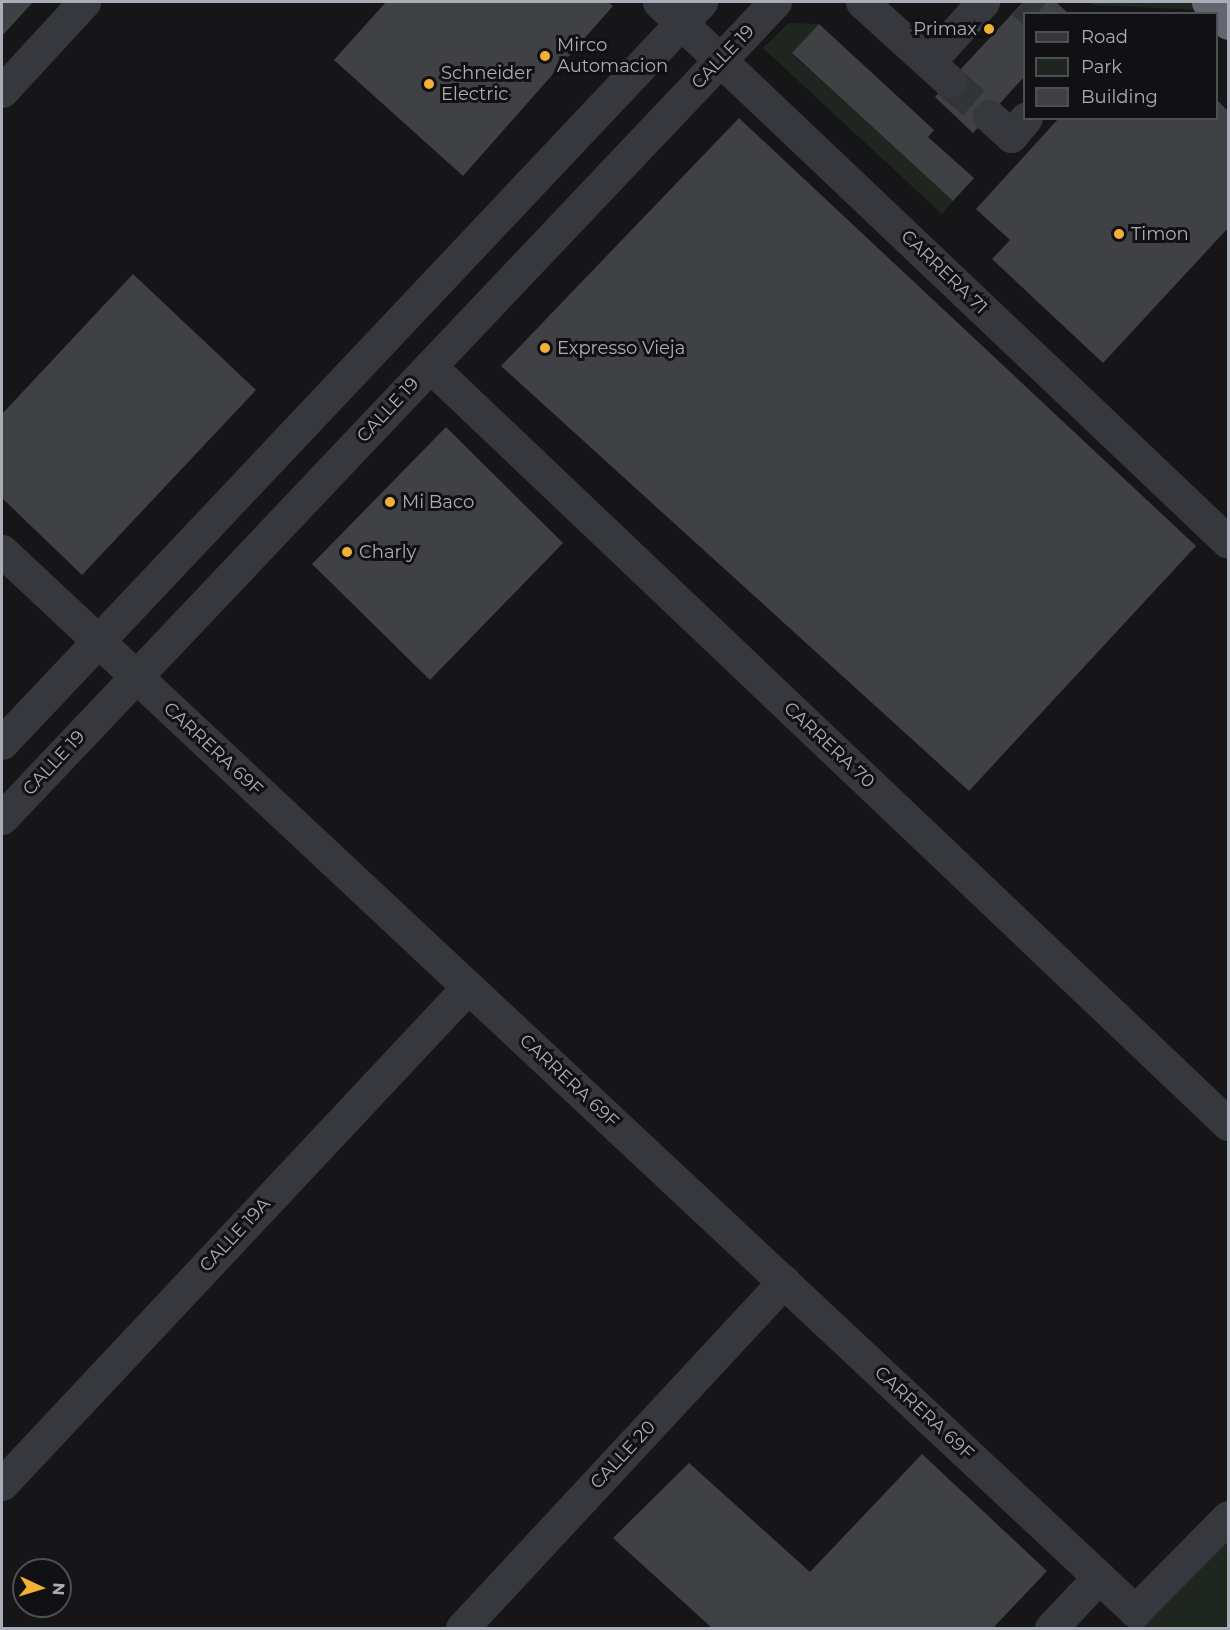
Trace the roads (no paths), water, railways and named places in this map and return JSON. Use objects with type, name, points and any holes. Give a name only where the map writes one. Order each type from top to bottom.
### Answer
[{"type":"street","points":[[2,91],[84,2]]},
{"type":"street","name":"CALLE 19","points":[[2,818],[776,2]]},
{"type":"street","points":[[862,2],[939,71],[982,2]]},
{"type":"street","points":[[2,743],[98,642],[680,9]]},
{"type":"street","name":"CARRERA 71","points":[[680,9],[720,60],[1228,543]]},
{"type":"street","points":[[989,116],[1011,136],[1024,120]]},
{"type":"street","name":"CARRERA 70","points":[[430,366],[1228,1124]]},
{"type":"street","name":"CARRERA 69F","points":[[2,551],[1135,1611],[1228,1516]]},
{"type":"street","name":"CALLE 19A","points":[[2,1484],[468,987]]},
{"type":"street","name":"CALLE 20","points":[[462,1629],[784,1282]]},
{"type":"street","points":[[1051,1629],[1099,1577]]},
{"type":"tunnel","points":[[1023,2],[1035,12]]},
{"type":"tunnel","points":[[949,81],[989,116]]},
{"type":"place","name":"Primax","points":[[989,29]]},
{"type":"place","name":"Mirco Automacion","points":[[545,56]]},
{"type":"place","name":"Schneider Electric","points":[[429,84]]},
{"type":"place","name":"Timon","points":[[1119,234]]},
{"type":"place","name":"Expresso Vieja","points":[[545,348]]},
{"type":"place","name":"Mi Baco","points":[[390,502]]},
{"type":"place","name":"Charly","points":[[347,552]]}]
